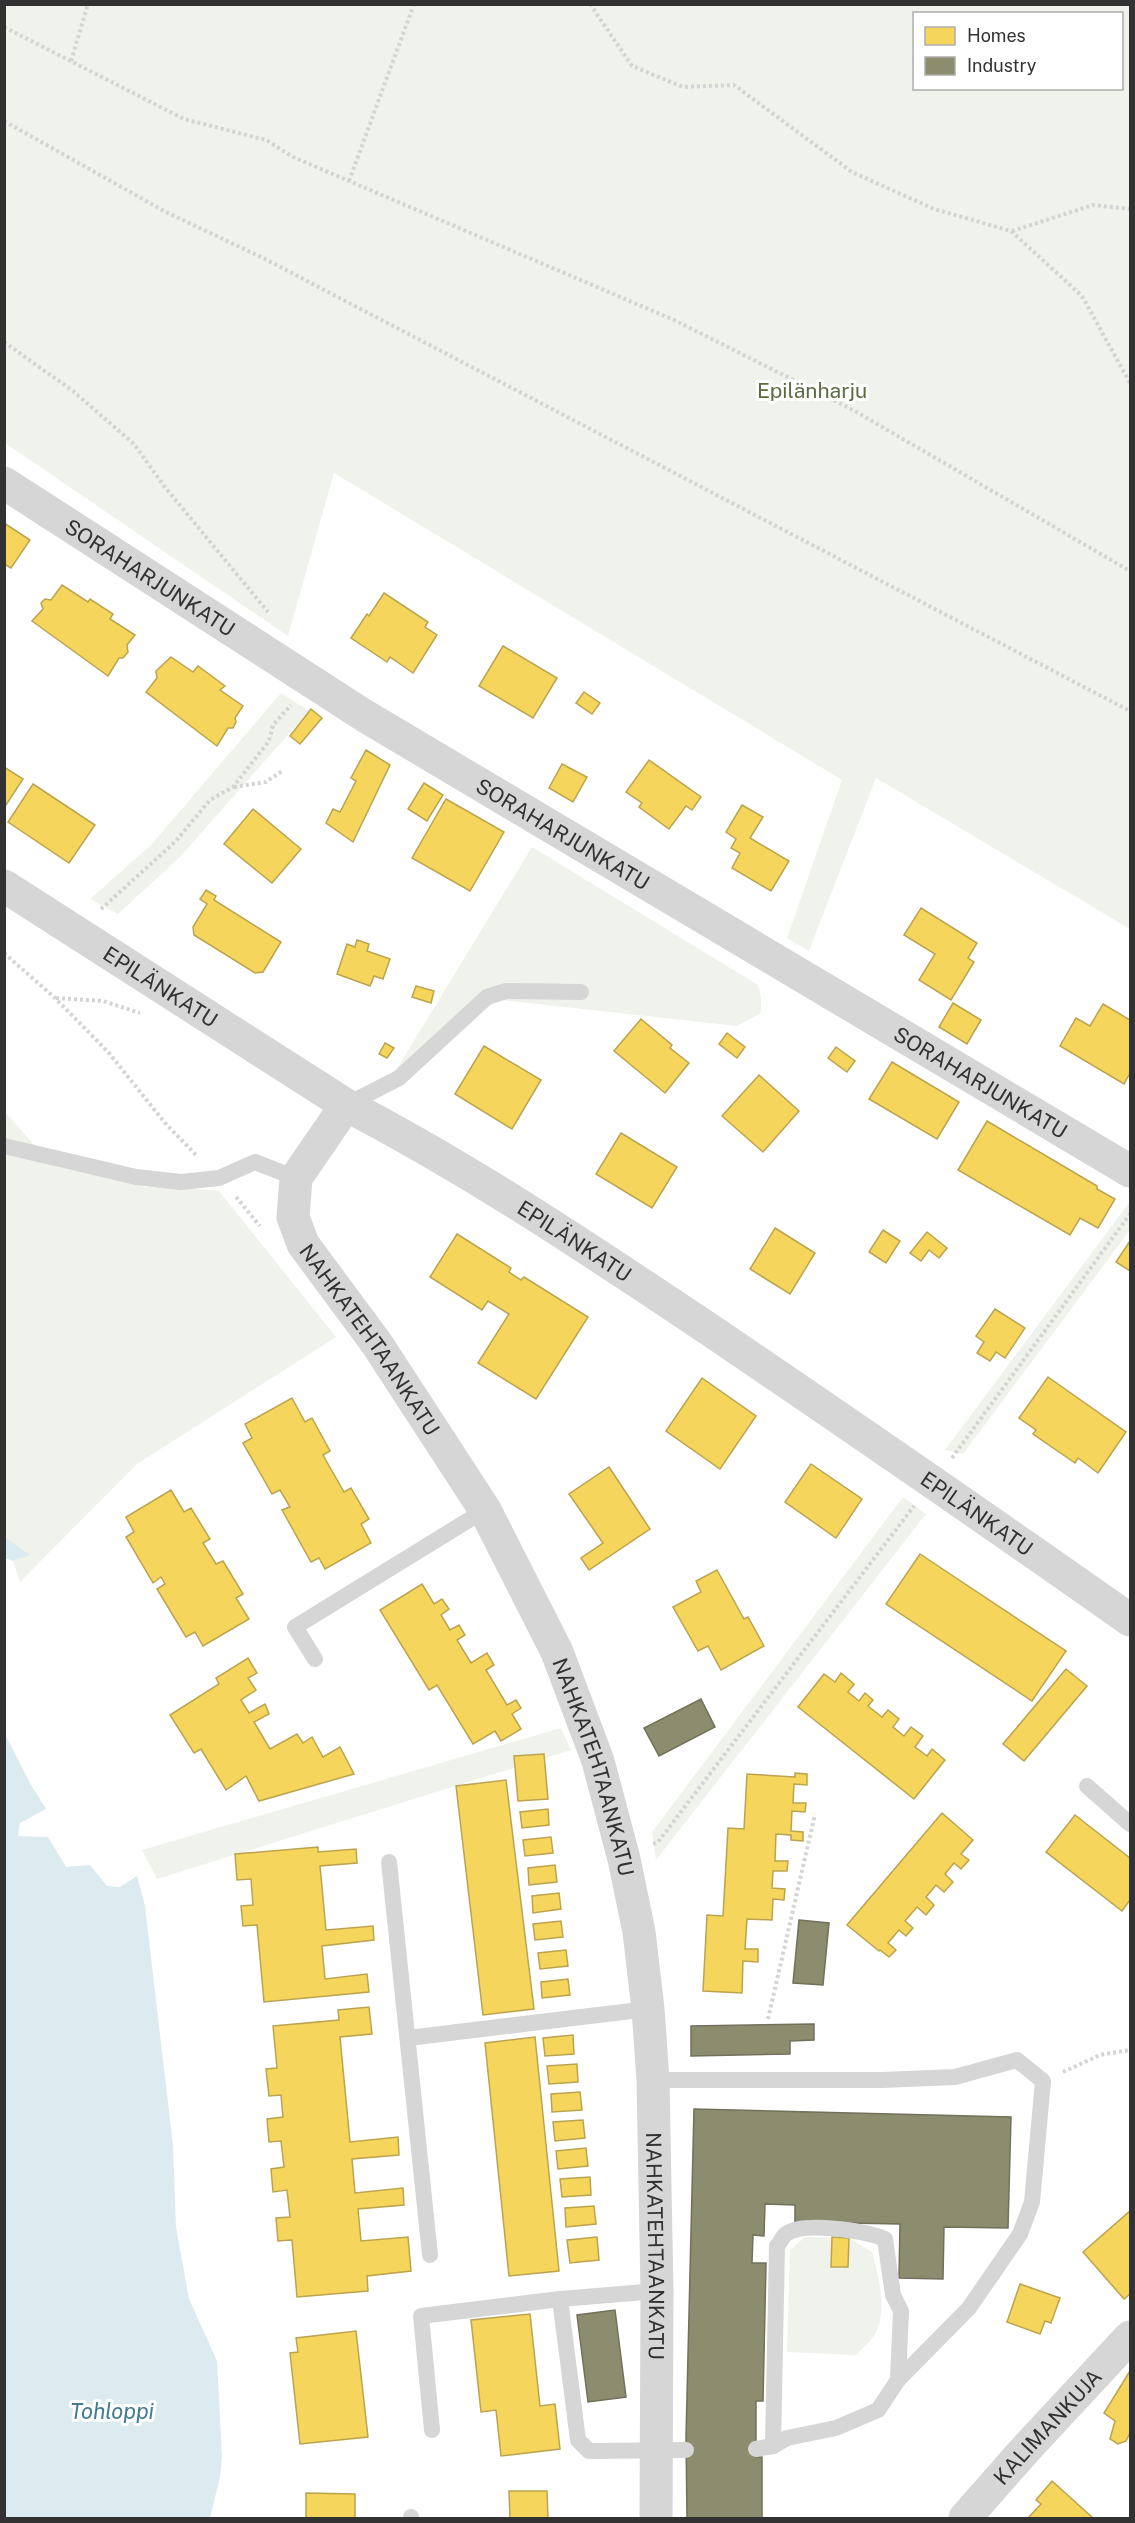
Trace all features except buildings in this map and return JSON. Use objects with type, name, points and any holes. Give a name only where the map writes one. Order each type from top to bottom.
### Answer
[{"type":"street","name":"SORAHARJUNKATU","points":[[4,483],[365,716],[1131,1171]]},
{"type":"street","name":"EPILÄNKATU","points":[[4,886],[346,1105],[396,1131],[942,1471],[1131,1620]]},
{"type":"street","points":[[296,1178],[346,1105]]},
{"type":"street","name":"NAHKATEHTAANKATU","points":[[296,1178],[293,1217],[303,1244],[377,1344],[485,1510],[557,1652],[598,1761],[624,1858],[639,1932],[648,2009],[653,2080],[657,2291],[671,2451],[656,2518]]},
{"type":"street","name":"KALIMANKUJA","points":[[965,2518],[1024,2451],[1131,2337]]},
{"type":"lane","points":[[346,1105],[399,1078],[487,997],[506,991],[581,992]]},
{"type":"lane","points":[[4,1146],[135,1178],[181,1182],[219,1178],[255,1162],[296,1178]]},
{"type":"lane","points":[[315,1659],[295,1627],[485,1510]]},
{"type":"lane","points":[[1087,1786],[1131,1824]]},
{"type":"lane","points":[[389,1862],[430,2255]]},
{"type":"lane","points":[[408,2038],[648,2009]]},
{"type":"lane","points":[[653,2080],[882,2080],[955,2077],[1017,2060],[1043,2081],[1032,2202],[1020,2234],[969,2308],[898,2380],[878,2410],[836,2428],[786,2438],[773,2446],[756,2450]]},
{"type":"lane","points":[[773,2446],[777,2246],[785,2234],[801,2229],[852,2230],[871,2233],[885,2239],[893,2295],[901,2311],[898,2380]]},
{"type":"lane","points":[[432,2430],[421,2316],[657,2291]]},
{"type":"lane","points":[[560,2300],[578,2440],[589,2451],[671,2451]]},
{"type":"path","points":[[71,61],[88,4]]},
{"type":"path","points":[[350,181],[414,4]]},
{"type":"path","points":[[590,4],[632,66],[683,87],[734,85],[852,172],[934,209],[1011,231],[1082,296],[1131,383]]},
{"type":"path","points":[[4,27],[184,119],[266,140],[293,157],[674,320],[853,410],[1131,571]]},
{"type":"path","points":[[4,120],[164,211],[265,259],[1131,711]]},
{"type":"path","points":[[1011,231],[1093,205],[1131,208]]},
{"type":"path","points":[[4,342],[73,391],[134,444],[164,486],[254,594]]},
{"type":"path","points":[[233,787],[269,741],[273,725],[312,681]]},
{"type":"path","points":[[96,913],[175,842],[210,800],[233,787],[266,782],[282,771]]},
{"type":"path","points":[[4,953],[55,998],[109,1053],[165,1123],[219,1178],[268,1235]]},
{"type":"path","points":[[624,1858],[658,1842],[942,1471],[1131,1214]]},
{"type":"path","points":[[768,2019],[815,1815]]},
{"type":"path","points":[[1043,2081],[1100,2055],[1131,2050]]},
{"type":"green space","name":"Epilänharju","points":[[4,5],[1130,5],[1130,929],[876,778],[809,951],[787,938],[842,780],[334,473],[288,636],[5,443]]},
{"type":"green space","points":[[281,693],[309,711],[180,857],[118,914],[90,899],[151,845]]},
{"type":"green space","points":[[532,847],[758,985],[761,1013],[737,1026],[492,999],[390,1080]]},
{"type":"green space","points":[[4,1111],[53,1166],[145,1187],[218,1190],[336,1337],[137,1464],[20,1582],[13,1561],[29,1555],[4,1537]]},
{"type":"green space","points":[[1130,1204],[1130,1230],[963,1454],[945,1450]]},
{"type":"green space","points":[[903,1497],[926,1514],[656,1860],[652,1832]]},
{"type":"green space","points":[[561,1728],[571,1750],[157,1879],[142,1850]]},
{"type":"green space","points":[[805,2237],[849,2238],[872,2252],[881,2295],[881,2317],[873,2337],[856,2355],[787,2352],[790,2250]]},
{"type":"water","points":[[5,1537],[30,1555],[13,1561],[5,1558]]},
{"type":"water","name":"Tohloppi","points":[[5,1734],[46,1809],[20,1823],[18,1836],[48,1837],[66,1867],[90,1865],[107,1886],[120,1887],[137,1876],[145,1906],[173,2146],[176,2227],[189,2299],[217,2361],[222,2457],[220,2477],[210,2518],[5,2518]]}]
